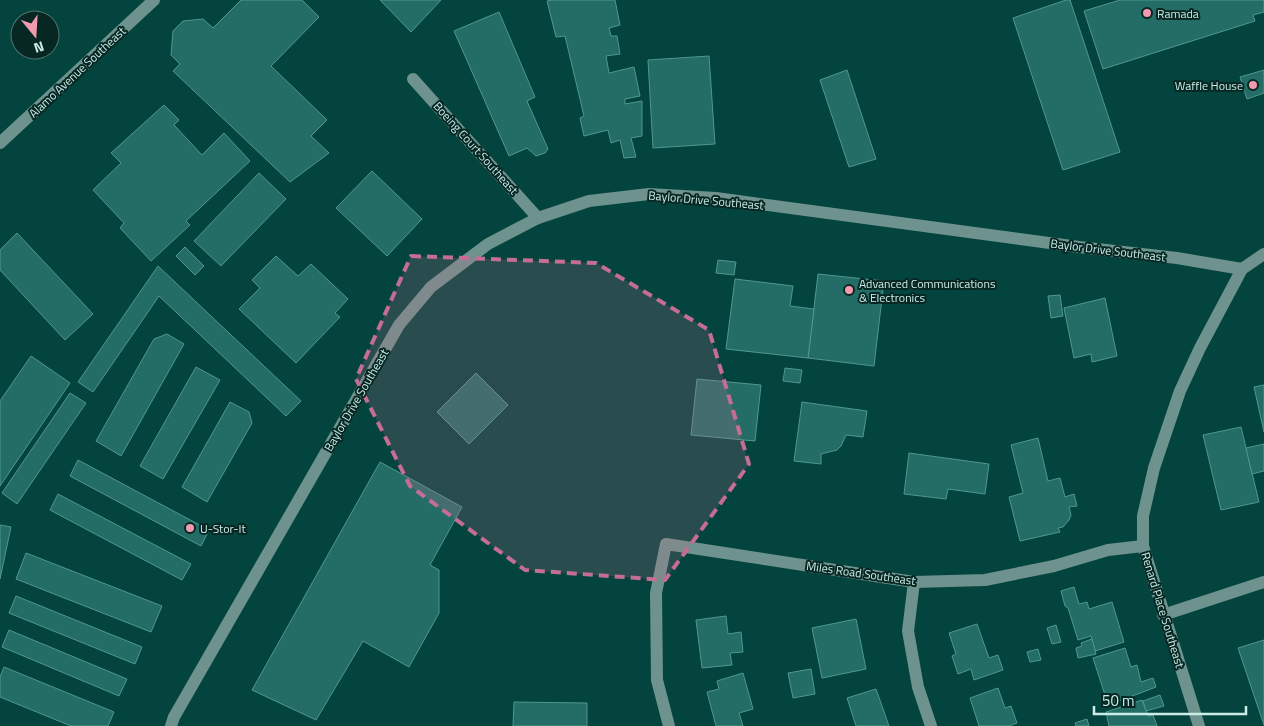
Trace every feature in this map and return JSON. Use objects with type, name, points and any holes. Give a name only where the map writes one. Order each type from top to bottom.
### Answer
[{"type":"street","name":"Alamo Avenue Southeast","points":[[0,143],[154,0]]},
{"type":"street","name":"Boeing Court Southeast","points":[[413,79],[538,218]]},
{"type":"street","name":"Baylor Drive Southeast","points":[[171,726],[399,325],[431,287],[488,244],[538,218],[589,201],[620,196],[649,194],[716,198],[1079,247],[1177,258],[1242,269]]},
{"type":"street","name":"Renard Place Southeast","points":[[1199,726],[1143,546],[1143,516],[1154,468],[1180,392],[1200,348],[1242,269],[1264,254]]},
{"type":"street","name":"Miles Road Southeast","points":[[669,726],[657,680],[656,593],[666,544],[914,582],[985,580],[1054,566],[1108,550],[1143,546]]},
{"type":"street","points":[[914,582],[908,631],[918,687],[931,726]]},
{"type":"street","points":[[1163,615],[1264,582]]},
{"type":"highlighted area","points":[[411,256],[596,263],[709,330],[749,464],[665,580],[525,570],[410,486],[356,379]]},
{"type":"building","points":[[241,0],[302,0],[319,17],[271,66],[327,120],[311,136],[329,153],[290,182],[173,71],[180,64],[171,55],[173,31],[183,21],[203,19],[213,28]]},
{"type":"building","points":[[380,0],[441,0],[411,32]]},
{"type":"building","points":[[615,0],[620,25],[609,28],[611,36],[617,36],[620,54],[606,56],[609,73],[634,67],[640,96],[625,99],[625,104],[642,101],[642,136],[631,138],[636,157],[624,158],[620,140],[611,143],[608,130],[584,136],[580,118],[584,116],[565,36],[556,37],[547,1]]},
{"type":"building","points":[[1070,0],[1120,152],[1063,170],[1013,18]]},
{"type":"building","points":[[1120,0],[1264,0],[1264,12],[1253,15],[1255,21],[1103,69],[1084,11]]},
{"type":"building","points":[[499,12],[535,97],[527,101],[548,149],[545,153],[536,156],[527,148],[509,156],[454,31]]},
{"type":"building","points":[[709,56],[715,144],[653,148],[648,60]]},
{"type":"building","points":[[847,70],[876,159],[849,167],[820,80]]},
{"type":"building","name":"Waffle House","points":[[1264,70],[1264,93],[1247,99],[1240,77]]},
{"type":"building","points":[[164,105],[179,120],[174,125],[202,155],[224,133],[250,161],[186,221],[190,225],[151,261],[120,228],[124,223],[93,190],[121,163],[111,153]]},
{"type":"building","points":[[372,171],[422,219],[387,256],[336,208]]},
{"type":"building","points":[[259,173],[286,199],[221,266],[194,241]]},
{"type":"building","points":[[17,233],[93,314],[65,340],[0,270],[0,250]]},
{"type":"building","points":[[185,247],[204,266],[195,275],[176,256]]},
{"type":"building","points":[[276,256],[298,276],[311,264],[348,299],[335,313],[340,317],[296,363],[239,309],[260,288],[252,280]]},
{"type":"building","points":[[718,260],[736,262],[734,275],[716,273]]},
{"type":"building","points":[[158,266],[301,401],[286,416],[159,296],[93,392],[78,382]]},
{"type":"building","points":[[818,274],[884,281],[874,366],[808,358]]},
{"type":"building","points":[[735,279],[793,286],[790,306],[814,309],[808,358],[726,349]]},
{"type":"building","points":[[1060,295],[1063,316],[1051,318],[1048,296]]},
{"type":"building","points":[[1105,298],[1117,356],[1092,362],[1091,354],[1074,358],[1064,308]]},
{"type":"building","points":[[167,334],[184,344],[121,456],[96,441],[154,339]]},
{"type":"building","points":[[31,356],[70,383],[0,486],[0,401]]},
{"type":"building","points":[[196,367],[220,380],[163,479],[140,466]]},
{"type":"building","points":[[785,368],[802,370],[800,383],[783,381]]},
{"type":"building","points":[[476,373],[508,405],[469,444],[437,412]]},
{"type":"building","points":[[697,379],[761,385],[755,441],[691,435]]},
{"type":"building","points":[[1264,385],[1264,432],[1254,387]]},
{"type":"building","points":[[70,393],[86,403],[17,504],[2,493]]},
{"type":"building","points":[[230,402],[249,412],[252,423],[207,502],[182,487]]},
{"type":"building","points":[[802,402],[867,411],[863,437],[846,435],[837,450],[821,454],[821,464],[794,461]]},
{"type":"building","points":[[1241,427],[1259,502],[1221,510],[1203,435]]},
{"type":"building","points":[[1038,438],[1048,481],[1060,478],[1065,497],[1074,494],[1077,506],[1069,507],[1071,515],[1063,527],[1058,528],[1060,532],[1020,541],[1009,497],[1023,493],[1011,445]]},
{"type":"building","points":[[1264,444],[1264,471],[1252,474],[1246,448]]},
{"type":"building","points":[[909,453],[989,464],[985,494],[948,489],[946,499],[904,494]]},
{"type":"building","points":[[78,460],[209,530],[201,546],[70,476]]},
{"type":"building","points":[[380,462],[462,507],[430,565],[439,570],[439,613],[409,667],[363,641],[316,720],[252,690]]},
{"type":"building","points":[[58,494],[191,564],[182,580],[50,510]]},
{"type":"building","points":[[0,525],[11,527],[0,579]]},
{"type":"building","points":[[26,553],[162,606],[151,632],[16,579]]},
{"type":"building","points":[[1074,587],[1079,604],[1087,602],[1089,609],[1112,602],[1124,642],[1095,651],[1091,636],[1078,640],[1061,591]]},
{"type":"building","points":[[16,596],[142,647],[135,664],[9,613]]},
{"type":"building","points":[[726,616],[728,634],[741,632],[743,652],[730,653],[732,665],[702,668],[696,620]]},
{"type":"building","points":[[856,619],[866,669],[822,678],[812,628]]},
{"type":"building","points":[[977,624],[989,658],[998,655],[1003,670],[974,680],[971,669],[958,674],[952,656],[956,654],[949,633]]},
{"type":"building","points":[[1056,625],[1061,642],[1052,644],[1047,628]]},
{"type":"building","points":[[9,630],[127,679],[119,696],[2,647]]},
{"type":"building","points":[[1092,639],[1096,654],[1078,658],[1076,648],[1082,646],[1081,643]]},
{"type":"building","points":[[1264,640],[1264,725],[1238,648]]},
{"type":"building","points":[[1125,648],[1131,667],[1137,665],[1141,682],[1153,678],[1156,687],[1114,703],[1110,693],[1105,695],[1093,658]]},
{"type":"building","points":[[1038,649],[1041,660],[1030,662],[1027,652]]},
{"type":"building","points":[[4,667],[114,712],[108,726],[71,726],[0,697],[0,677]]},
{"type":"building","points":[[811,669],[815,694],[793,698],[788,673]]},
{"type":"building","points":[[743,673],[753,709],[739,713],[743,726],[716,726],[707,692],[719,689],[717,681]]},
{"type":"building","points":[[998,688],[1005,708],[1011,706],[1017,723],[1009,726],[979,726],[970,698]]},
{"type":"building","points":[[876,689],[889,726],[856,726],[847,698]]},
{"type":"building","points":[[1160,695],[1164,706],[1146,711],[1143,701]]},
{"type":"building","points":[[1142,700],[1148,716],[1153,715],[1157,726],[1109,726],[1106,712]]},
{"type":"building","points":[[514,702],[587,703],[587,726],[513,726]]},
{"type":"building","points":[[1087,719],[1089,726],[1076,726],[1075,723]]},
{"type":"place","name":"Ramada","points":[[1147,13]]},
{"type":"place","name":"Waffle House","points":[[1253,85]]},
{"type":"place","name":"Advanced Communications & Electronics","points":[[849,290]]},
{"type":"place","name":"U-Stor-It","points":[[190,528]]}]
